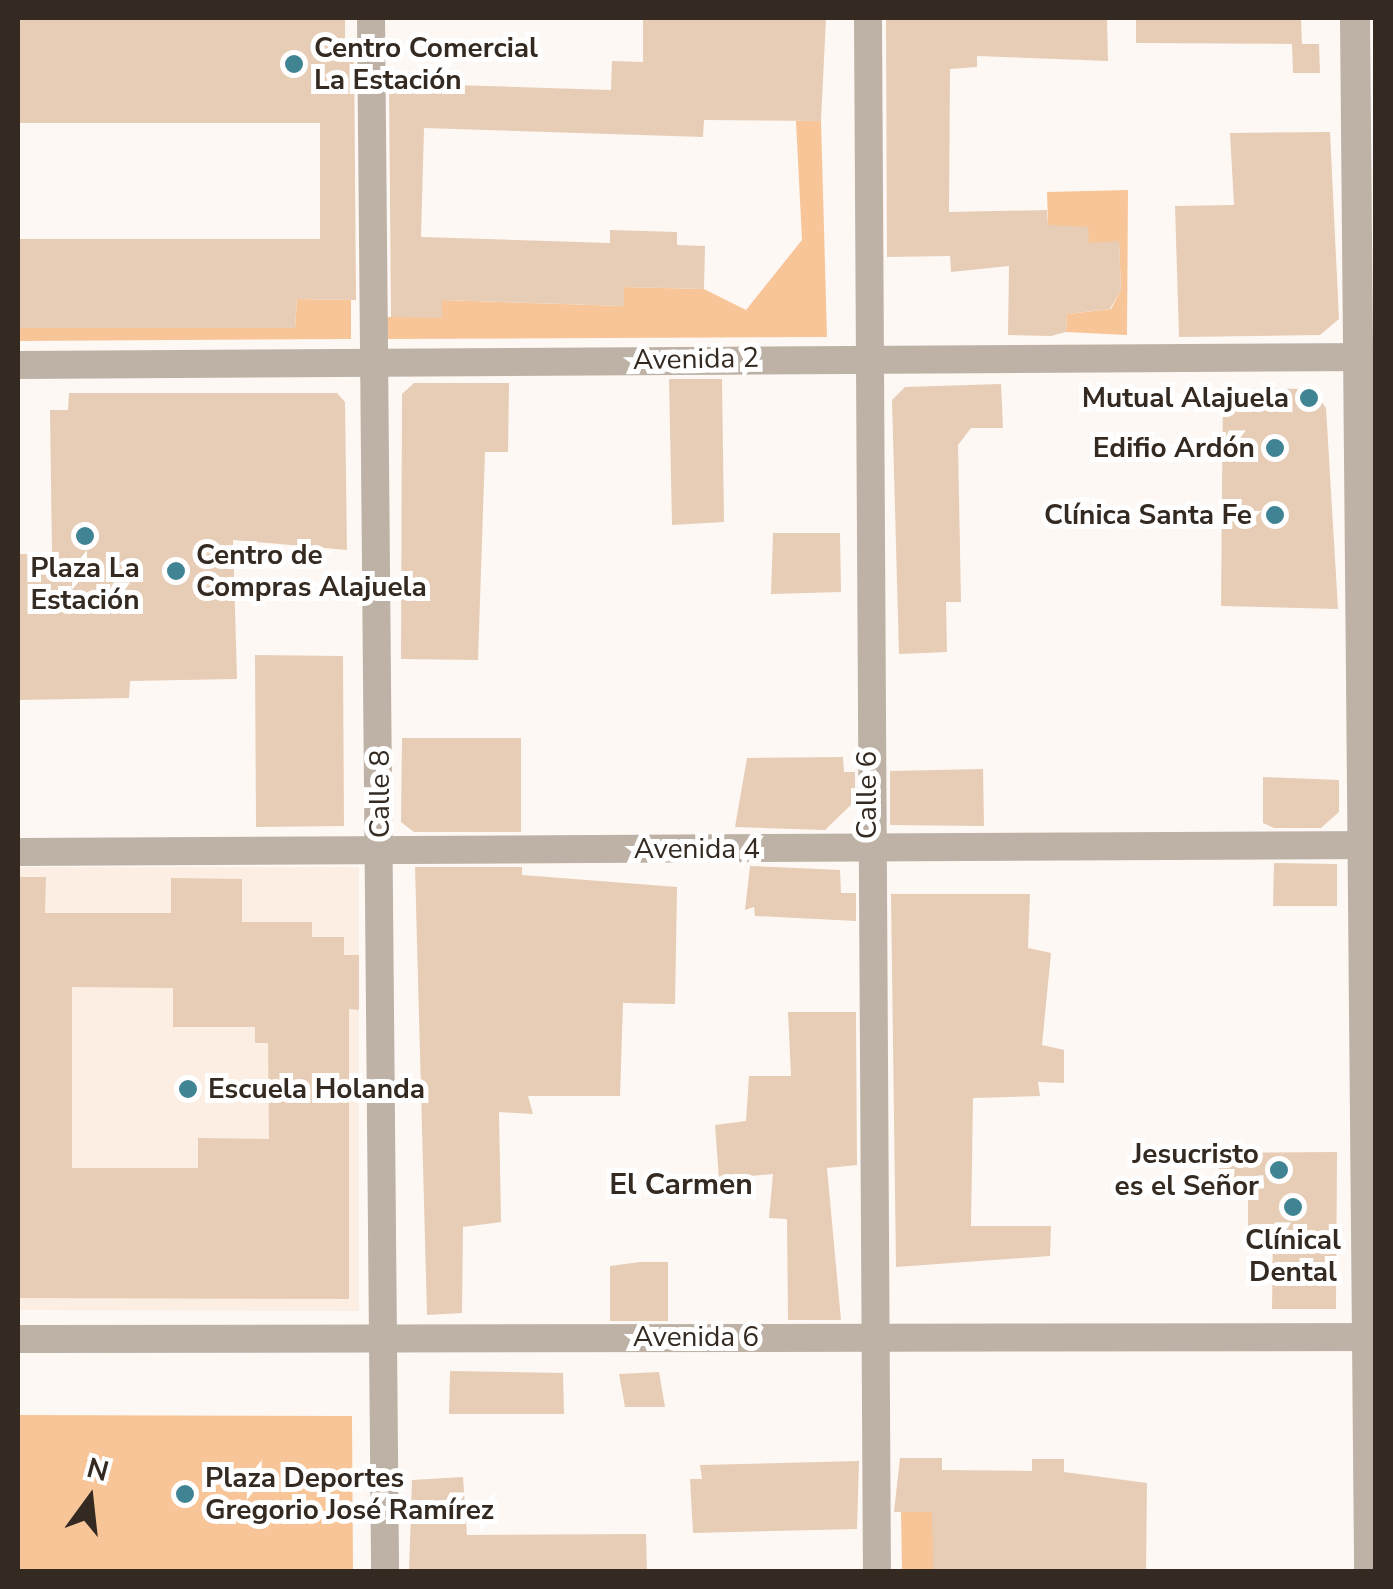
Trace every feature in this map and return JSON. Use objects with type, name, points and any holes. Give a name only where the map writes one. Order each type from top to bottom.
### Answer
[{"type":"street","name":"Calle 8","points":[[371,18],[386,1572]]},
{"type":"street","name":"Calle 6","points":[[868,18],[867,849],[877,1572]]},
{"type":"street","points":[[1355,18],[1366,357],[1370,1572]]},
{"type":"street","name":"Avenida 2","points":[[18,366],[1366,357]]},
{"type":"street","name":"Avenida 4","points":[[18,852],[1369,845]]},
{"type":"street","name":"Avenida 6","points":[[18,1340],[383,1335],[1371,1337]]},
{"type":"shaded area","points":[[796,121],[821,121],[827,337],[383,339],[383,317],[441,317],[442,300],[623,306],[624,287],[704,289],[746,310],[802,240]]},
{"type":"shaded area","points":[[1128,190],[1127,335],[1066,332],[1067,314],[1111,309],[1121,290],[1119,242],[1050,285],[1047,192]]},
{"type":"shaded area","points":[[297,299],[351,300],[351,339],[18,341],[18,328],[128,328],[129,302],[295,328]]},
{"type":"shaded area","name":"Escuela Holanda","points":[[18,867],[359,867],[359,1311],[18,1310]]},
{"type":"shaded area","name":"Plaza Deportes Gregorio José Ramírez","points":[[18,1415],[352,1416],[353,1571],[18,1571]]},
{"type":"shaded area","points":[[901,1512],[1108,1512],[933,1528],[933,1571],[902,1571]]},
{"type":"building","points":[[18,18],[345,18],[345,43],[354,42],[356,300],[297,299],[295,328],[18,328],[18,239],[320,239],[320,123],[18,123]]},
{"type":"building","points":[[643,18],[826,18],[821,121],[704,120],[703,137],[424,128],[421,237],[610,243],[610,230],[677,232],[677,245],[705,246],[704,289],[624,287],[624,306],[442,300],[442,318],[391,317],[389,83],[611,90],[612,61],[643,62]]},
{"type":"building","points":[[886,18],[1107,18],[1108,61],[977,56],[977,67],[950,69],[949,212],[1047,210],[1048,225],[1088,227],[1089,243],[1119,241],[1121,290],[1110,309],[1067,314],[1066,332],[1051,336],[1008,335],[1009,266],[951,272],[950,256],[887,257]]},
{"type":"building","points":[[1136,18],[1301,18],[1302,44],[1136,43]]},
{"type":"building","points":[[1292,44],[1319,44],[1320,73],[1293,73]]},
{"type":"building","points":[[1330,132],[1339,319],[1320,335],[1179,337],[1175,206],[1234,205],[1230,133]]},
{"type":"building","points":[[669,379],[722,379],[724,522],[672,525]]},
{"type":"building","points":[[414,383],[509,383],[508,452],[485,452],[478,660],[401,659],[402,394]]},
{"type":"building","points":[[1001,384],[1003,428],[971,428],[958,445],[961,602],[946,602],[947,652],[899,654],[892,400],[905,387]]},
{"type":"building","points":[[1223,388],[1313,389],[1326,408],[1338,609],[1221,606]]},
{"type":"building","points":[[69,393],[337,393],[345,402],[347,550],[233,540],[237,679],[130,681],[129,698],[18,700],[18,554],[52,554],[50,410],[68,410]]},
{"type":"building","points":[[773,533],[840,533],[841,592],[771,594]]},
{"type":"building","points":[[255,655],[343,656],[344,826],[256,827]]},
{"type":"building","points":[[402,738],[521,738],[521,832],[414,832],[401,822]]},
{"type":"building","points":[[843,757],[844,772],[855,772],[855,801],[825,830],[735,827],[747,758]]},
{"type":"building","points":[[983,769],[984,826],[890,825],[890,771]]},
{"type":"building","points":[[1263,777],[1339,780],[1339,812],[1321,828],[1274,828],[1263,823]]},
{"type":"building","points":[[1274,863],[1337,864],[1337,906],[1273,906]]},
{"type":"building","points":[[750,866],[840,870],[841,893],[856,893],[856,921],[755,916],[754,907],[745,910]]},
{"type":"building","points":[[415,867],[522,867],[522,875],[677,887],[675,1004],[623,1003],[620,1096],[528,1096],[533,1114],[499,1112],[501,1222],[463,1227],[462,1313],[427,1315]]},
{"type":"building","name":"Escuela Holanda","points":[[18,877],[46,877],[45,913],[171,913],[171,878],[242,879],[242,922],[312,922],[312,937],[344,937],[344,955],[359,955],[359,1010],[349,1009],[349,1299],[18,1298]],"holes":[[[72,987],[173,988],[173,1027],[255,1027],[255,1043],[268,1043],[269,1139],[198,1138],[198,1168],[72,1168]]]},
{"type":"building","points":[[891,894],[1030,894],[1028,948],[1051,953],[1042,1045],[1064,1050],[1064,1083],[1038,1082],[1040,1096],[973,1098],[971,1226],[1051,1226],[1050,1256],[896,1267]]},
{"type":"building","points":[[788,1012],[856,1012],[857,1165],[827,1168],[841,1320],[788,1320],[787,1219],[769,1218],[773,1174],[719,1179],[715,1125],[746,1121],[749,1076],[791,1076]]},
{"type":"building","points":[[1337,1152],[1336,1309],[1272,1309],[1273,1226],[1248,1227],[1248,1188],[1219,1188],[1219,1153]]},
{"type":"building","points":[[668,1262],[668,1321],[610,1321],[610,1266]]},
{"type":"building","points":[[450,1371],[563,1373],[564,1414],[449,1414]]},
{"type":"building","points":[[659,1372],[665,1407],[625,1407],[619,1374]]},
{"type":"building","points":[[900,1458],[942,1458],[942,1470],[1032,1471],[1032,1459],[1064,1459],[1064,1472],[1147,1483],[1146,1572],[933,1572],[932,1512],[894,1512]]},
{"type":"building","points":[[859,1461],[857,1529],[693,1533],[690,1479],[702,1479],[700,1465]]},
{"type":"building","points":[[463,1477],[467,1535],[646,1534],[647,1572],[409,1572],[412,1480]]},
{"type":"place","name":"Centro Comercial La Estación","points":[[294,64]]},
{"type":"place","name":"Mutual Alajuela","points":[[1309,398]]},
{"type":"place","name":"Edifio Ardón","points":[[1275,448]]},
{"type":"place","name":"Clínica Santa Fe","points":[[1275,515]]},
{"type":"place","name":"Plaza La Estación","points":[[85,536]]},
{"type":"place","name":"Centro de Compras Alajuela","points":[[176,571]]},
{"type":"place","name":"Escuela Holanda","points":[[188,1089]]},
{"type":"place","name":"Jesucristo es el Señor","points":[[1279,1170]]},
{"type":"place","name":"Clínical Dental","points":[[1293,1207]]},
{"type":"place","name":"Plaza Deportes Gregorio José Ramírez","points":[[185,1494]]},
{"type":"district","name":"El Carmen","points":[[681,1185]]}]
